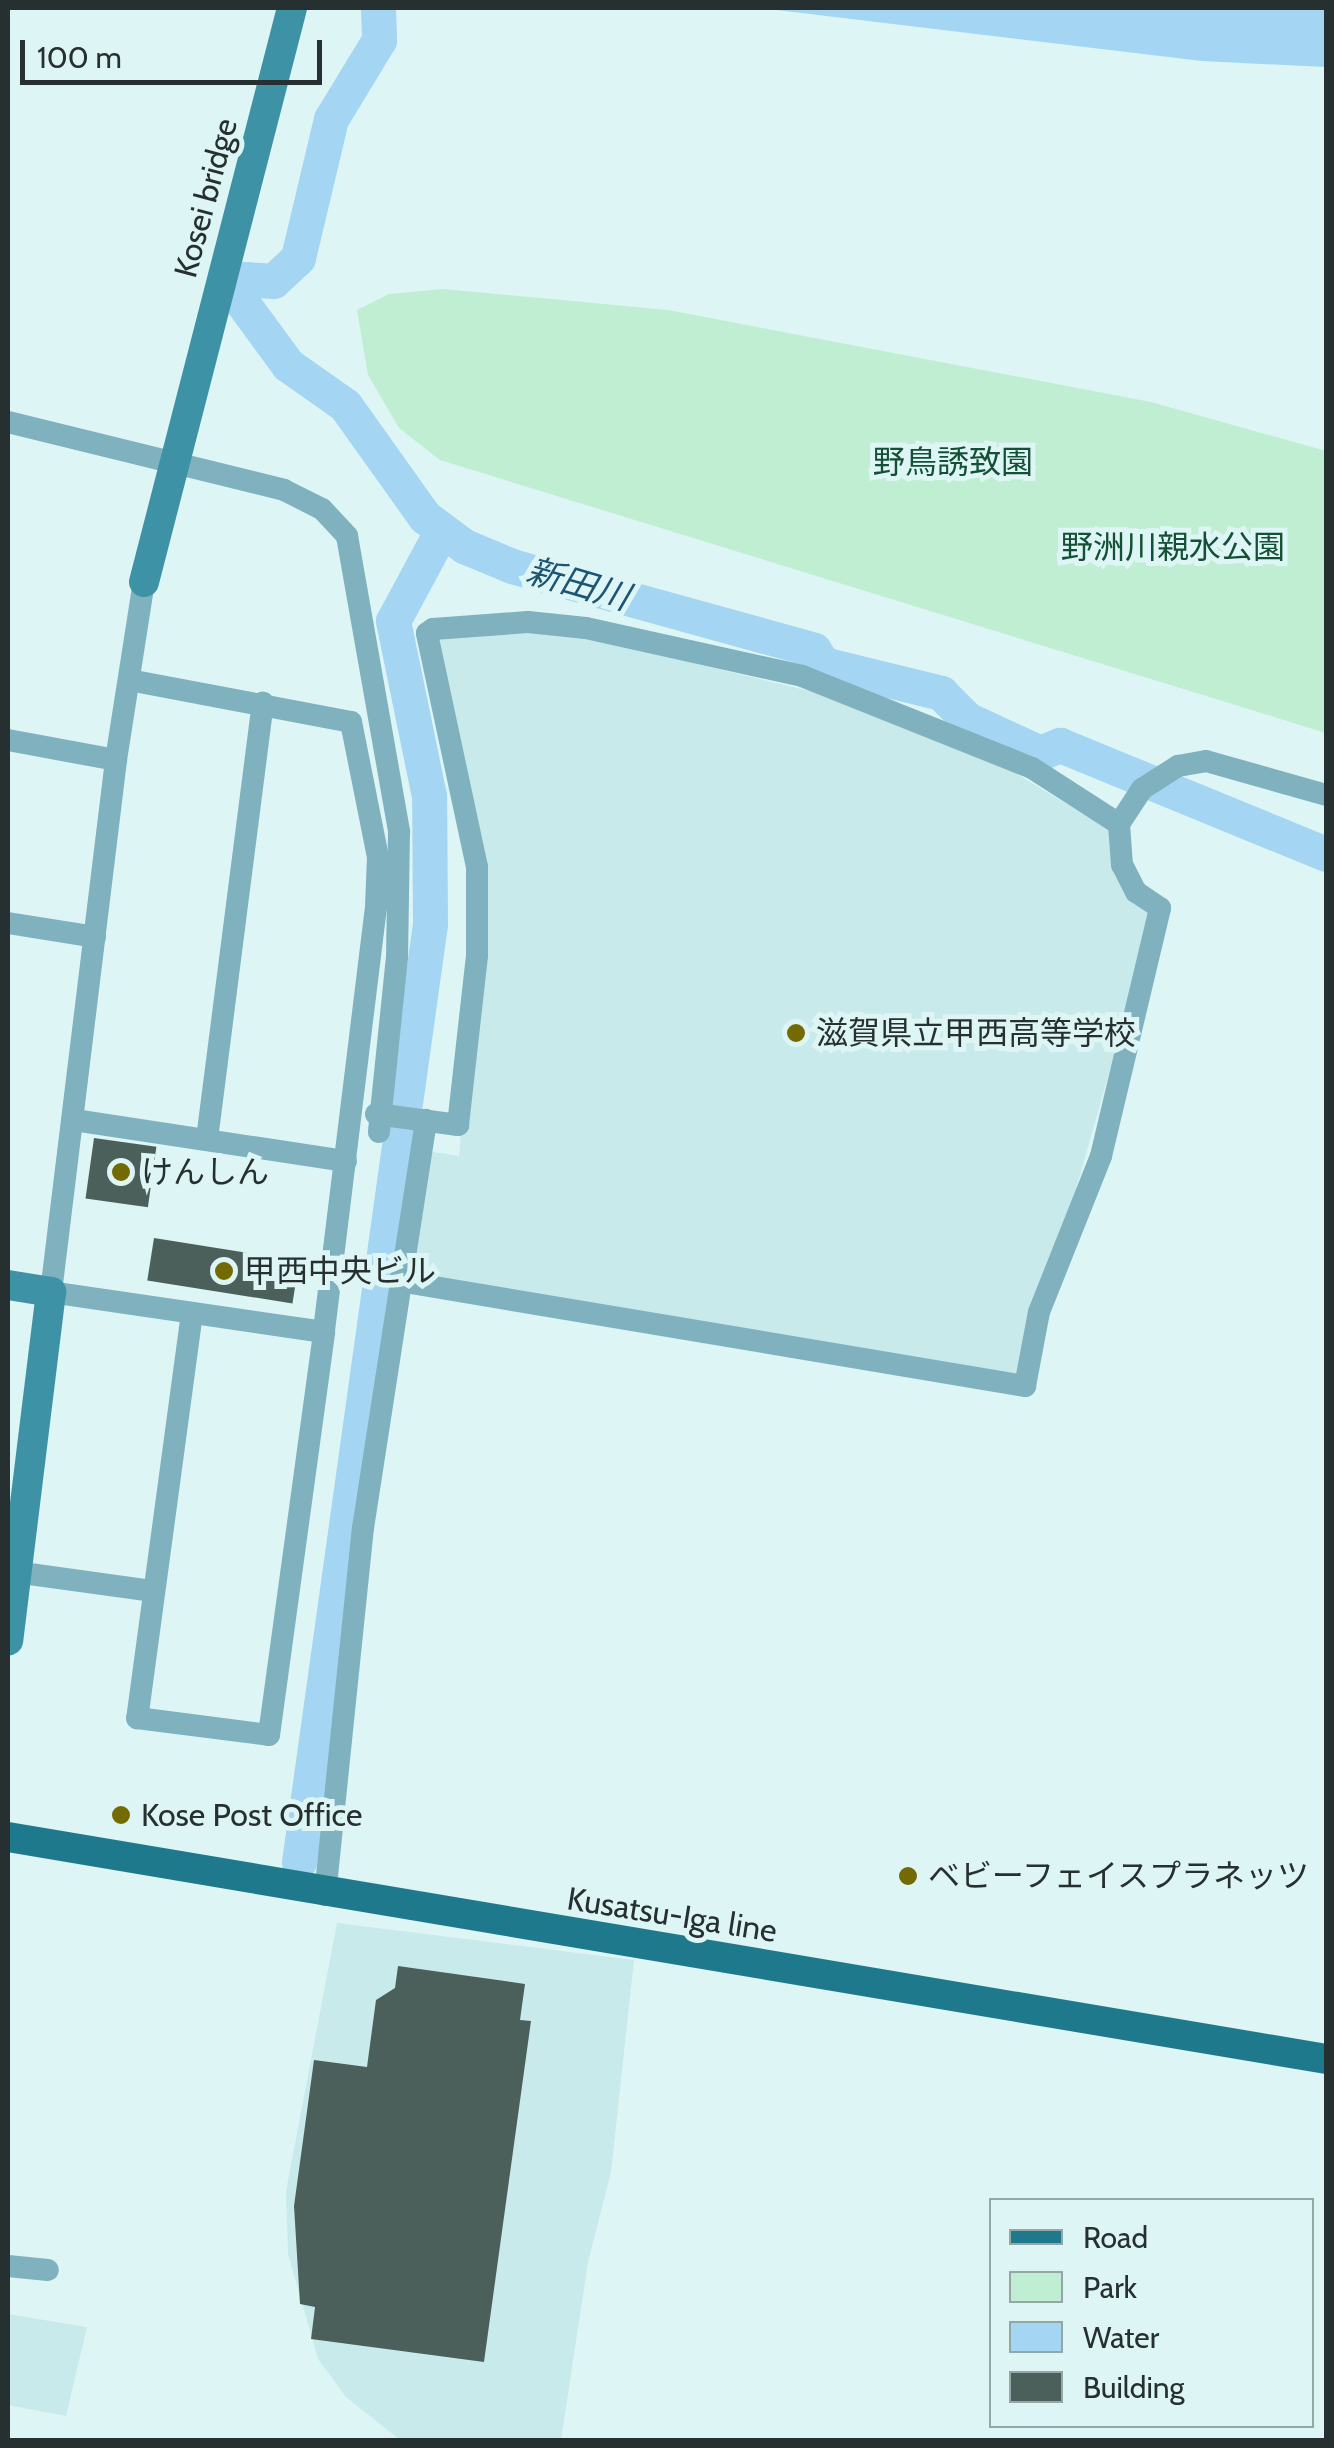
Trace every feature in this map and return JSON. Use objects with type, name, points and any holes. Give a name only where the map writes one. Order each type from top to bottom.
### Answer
[{"type":"main road","name":"Kusatsu-Iga line","points":[[8,1837],[284,1888],[1326,2059]]},
{"type":"street","name":"Kosei bridge","points":[[144,582],[292,8]]},
{"type":"street","points":[[8,422],[284,490],[322,510],[347,536],[398,832],[397,956],[380,1120],[422,1120],[458,1126],[477,955],[475,851],[430,648],[433,629],[528,622],[586,628],[802,676],[1032,768],[1120,824]]},
{"type":"street","points":[[8,1640],[12,1572],[74,1120],[116,760],[144,582]]},
{"type":"street","points":[[129,680],[263,702],[350,722],[378,857],[346,1161],[269,1735],[137,1718],[192,1314]]},
{"type":"street","points":[[207,1140],[263,702]]},
{"type":"street","points":[[8,740],[116,760]]},
{"type":"street","points":[[399,1281],[1025,1386],[1040,1312],[1100,1156],[1160,908],[1136,892],[1122,864],[1120,824],[1142,789],[1178,766],[1206,761],[1326,795]]},
{"type":"street","points":[[8,923],[95,937]]},
{"type":"street","points":[[74,1120],[346,1161]]},
{"type":"street","points":[[321,1894],[358,1567],[422,1120]]},
{"type":"street","points":[[8,1285],[324,1332]]},
{"type":"street","points":[[12,1572],[152,1591]]},
{"type":"street","points":[[8,2266],[48,2270]]},
{"type":"shaded area","name":"滋賀県立甲西高等学校","points":[[533,624],[826,695],[1010,770],[1108,829],[1114,861],[1154,915],[1023,1375],[422,1274],[410,1263],[427,1151],[459,1156],[479,908],[428,632]]},
{"type":"shaded area","points":[[337,1923],[634,1960],[611,2172],[588,2262],[561,2440],[400,2440],[346,2397],[318,2359],[288,2254],[286,2191]]},
{"type":"shaded area","points":[[8,2314],[87,2327],[66,2416],[8,2405]]},
{"type":"green space","name":"野洲川親水公園","points":[[443,289],[668,310],[1151,402],[1326,451],[1326,733],[440,460],[399,428],[368,375],[357,310],[389,294]]},
{"type":"water","points":[[759,8],[1326,8],[1326,67],[1202,61]]},
{"type":"building","name":"けんしん","points":[[94,1138],[156,1147],[148,1207],[86,1198]]},
{"type":"building","name":"甲西中央ビル","points":[[154,1238],[299,1261],[292,1303],[147,1280]]},
{"type":"building","points":[[398,1966],[525,1984],[520,2020],[531,2021],[484,2362],[311,2339],[315,2307],[300,2304],[294,2206],[314,2060],[367,2067],[376,2000],[395,1988]]},
{"type":"waterway","name":"新田川","points":[[378,8],[379,40],[331,119],[298,258],[273,281],[246,279],[239,298],[288,365],[345,405],[425,517],[464,546],[512,566],[814,650],[823,664],[941,693],[967,719],[1040,753],[1060,745],[1326,854]]},
{"type":"waterway","points":[[299,1862],[430,924],[429,796],[393,621],[442,530]]},
{"type":"place","name":"滋賀県立甲西高等学校","points":[[796,1033]]},
{"type":"place","name":"けんしん","points":[[121,1172]]},
{"type":"place","name":"甲西中央ビル","points":[[224,1271]]},
{"type":"place","name":"Kose Post Office","points":[[121,1815]]},
{"type":"place","name":"ベビーフェイスプラネッツ","points":[[908,1876]]},
{"type":"park label","name":"野鳥誘致園","points":[[953,462]]}]
